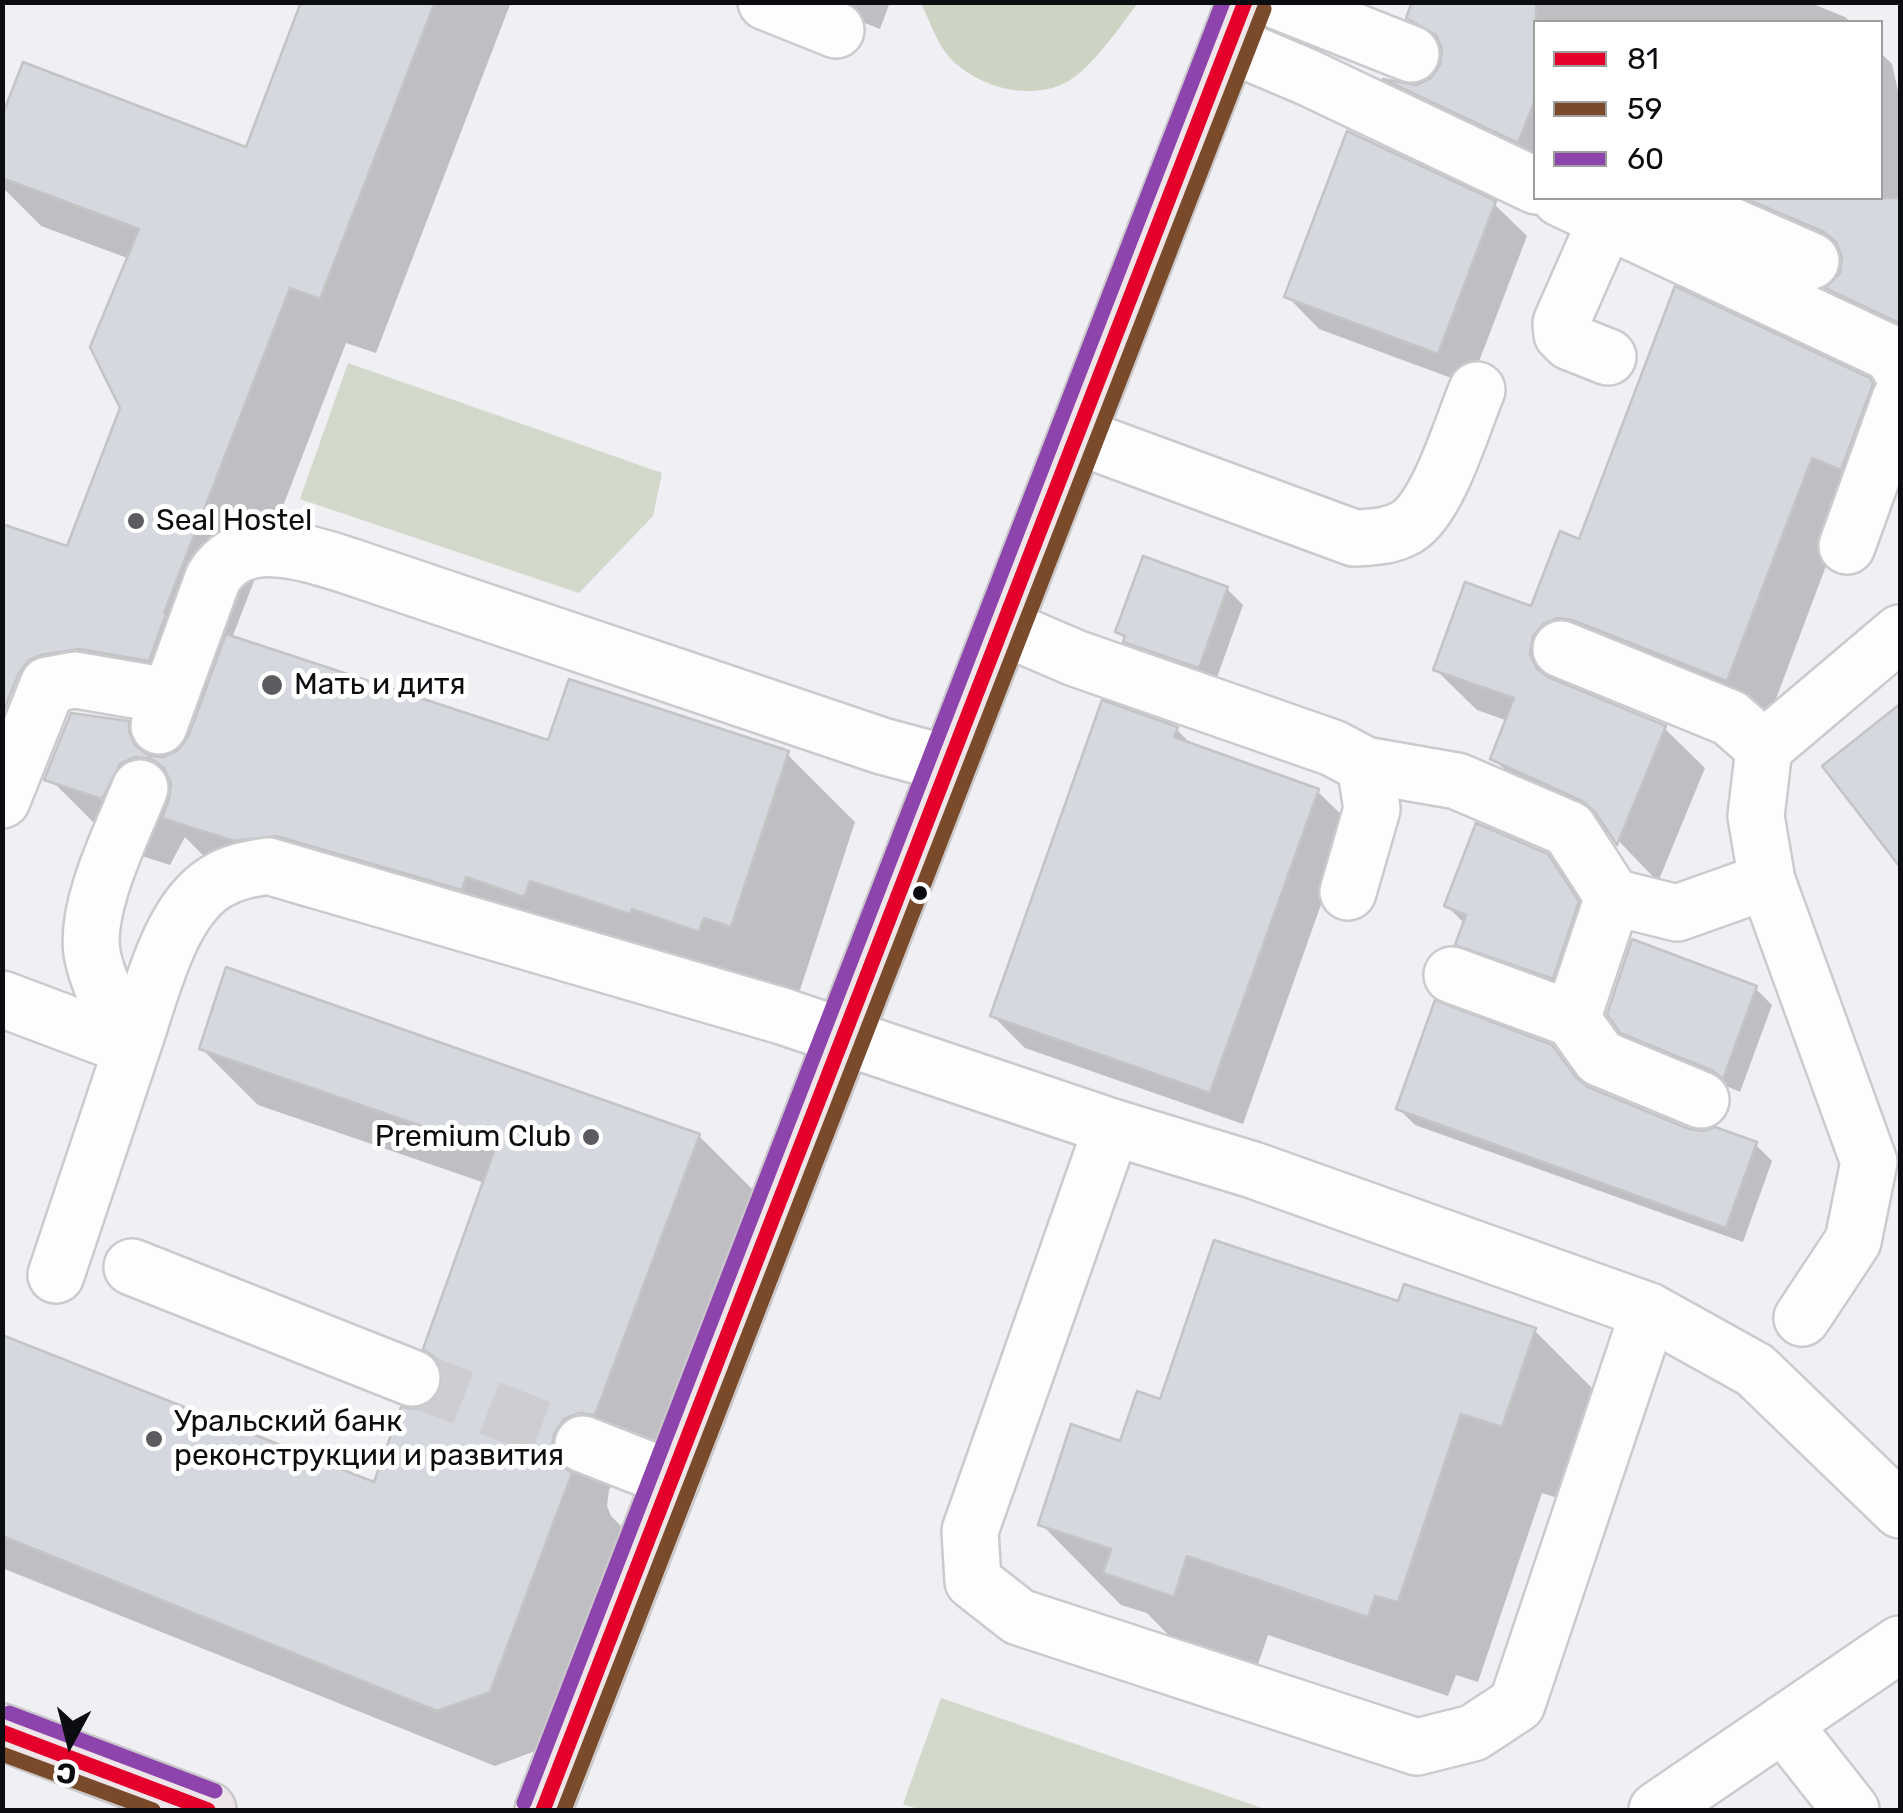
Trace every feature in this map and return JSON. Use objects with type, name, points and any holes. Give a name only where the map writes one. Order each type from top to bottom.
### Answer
[{"type":"main road","points":[[543,1810],[1237,23]]},
{"type":"main road","points":[[5,1740],[208,1810]]},
{"type":"lane","points":[[766,2],[836,30]]},
{"type":"lane","points":[[1280,2],[1411,54]]},
{"type":"lane","points":[[1237,23],[1307,77],[1533,185]]},
{"type":"lane","points":[[1673,200],[1812,261]]},
{"type":"lane","points":[[1608,357],[1570,342],[1562,334],[1561,322],[1593,205],[1892,354],[1900,368]]},
{"type":"lane","points":[[1078,436],[1354,538],[1387,536],[1410,525],[1432,498],[1477,390]]},
{"type":"lane","points":[[1847,546],[1900,401]]},
{"type":"lane","points":[[2,800],[48,685],[75,680],[164,711],[213,578],[220,566],[239,552],[257,549],[291,551],[349,566],[882,746],[949,764]]},
{"type":"lane","points":[[1004,627],[1076,658],[1333,748],[1365,766],[1457,781],[1569,829],[1613,897],[1677,913],[1767,881]]},
{"type":"lane","points":[[1802,1318],[1853,1241],[1869,1162],[1767,881],[1756,816],[1764,748],[1900,633]]},
{"type":"lane","points":[[1562,648],[1730,718],[1764,748]]},
{"type":"lane","points":[[1348,892],[1372,809],[1365,766]]},
{"type":"lane","points":[[132,1048],[104,993],[92,956],[90,925],[140,788]]},
{"type":"lane","points":[[56,1275],[180,917],[213,884],[238,872],[268,866],[844,1037],[1254,1170],[1649,1312],[1755,1370],[1900,1510]]},
{"type":"lane","points":[[1572,1019],[1613,897]]},
{"type":"lane","points":[[1452,975],[1572,1019],[1600,1058],[1702,1100]]},
{"type":"lane","points":[[2,998],[132,1048]]},
{"type":"lane","points":[[1112,1127],[970,1530],[973,1581],[1018,1617],[1418,1747],[1473,1733],[1517,1704],[1649,1312]]},
{"type":"lane","points":[[132,1268],[412,1378]]},
{"type":"lane","points":[[583,1444],[672,1479]]},
{"type":"lane","points":[[1657,1810],[1900,1644]]},
{"type":"lane","points":[[1782,1724],[1851,1810]]},
{"type":"shaded area","points":[[348,363],[662,473],[653,516],[579,593],[300,499]]},
{"type":"shaded area","points":[[941,1698],[1268,1810],[921,1810],[903,1804]]},
{"type":"green space","points":[[921,3],[1138,3],[1075,77],[1051,88],[1020,91],[989,83],[961,68],[941,46]]},
{"type":"building","points":[[301,2],[435,2],[320,299],[290,288],[149,661],[80,649],[41,655],[29,660],[19,673],[2,715],[2,524],[67,546],[120,408],[90,347],[139,229],[2,178],[2,116],[23,62],[246,147]]},
{"type":"building","points":[[1412,2],[1536,2],[1533,105],[1518,143],[1383,79],[1416,85],[1431,78],[1440,65],[1442,49],[1436,35],[1406,18]]},
{"type":"building","points":[[1347,131],[1496,201],[1438,354],[1284,297]]},
{"type":"building","points":[[1900,198],[1899,323],[1825,288],[1840,273],[1842,257],[1836,242],[1824,232],[1749,200]]},
{"type":"building","points":[[1675,286],[1870,378],[1873,384],[1841,470],[1812,458],[1727,681],[1572,620],[1558,618],[1543,624],[1533,636],[1530,654],[1537,669],[1548,677],[1666,726],[1617,845],[1595,812],[1582,801],[1490,759],[1514,698],[1433,670],[1465,582],[1531,606],[1560,531],[1579,539]]},
{"type":"building","points":[[1143,556],[1228,587],[1199,668],[1123,642],[1125,636],[1115,632]]},
{"type":"building","points":[[226,634],[548,740],[569,679],[789,751],[731,927],[704,918],[699,932],[530,881],[524,897],[466,877],[462,890],[276,836],[234,841],[162,818],[171,783],[164,768],[151,759],[135,757],[120,764],[102,799],[44,780],[71,713],[129,721],[135,745],[149,756],[163,757],[178,750],[188,737]]},
{"type":"building","points":[[1102,700],[1178,727],[1174,737],[1319,789],[1210,1093],[990,1016]]},
{"type":"building","points":[[1900,704],[1900,867],[1822,766]]},
{"type":"building","points":[[1476,823],[1548,854],[1579,901],[1553,979],[1455,945],[1466,915],[1444,906]]},
{"type":"building","points":[[1632,939],[1757,986],[1723,1079],[1713,1071],[1620,1033],[1607,1014]]},
{"type":"building","points":[[226,967],[700,1134],[595,1415],[579,1413],[564,1419],[554,1434],[552,1448],[558,1463],[572,1473],[490,1692],[437,1711],[2,1536],[2,1335],[374,1482],[401,1407],[418,1409],[431,1403],[441,1389],[443,1372],[437,1359],[423,1349],[494,1151],[199,1049]]},
{"type":"building","points":[[1435,1000],[1552,1045],[1588,1087],[1689,1129],[1704,1131],[1715,1127],[1757,1142],[1726,1228],[1396,1109]]},
{"type":"building","points":[[1214,1240],[1398,1301],[1404,1284],[1536,1328],[1502,1427],[1461,1414],[1398,1602],[1375,1596],[1368,1617],[1187,1556],[1174,1597],[1103,1573],[1111,1549],[1038,1525],[1071,1424],[1120,1441],[1137,1391],[1160,1399]]},
{"type":"tunnel","points":[[412,1378],[583,1444]]},
{"type":"transit line","name":"60","points":[[524,1803],[1223,2]]},
{"type":"transit line","name":"81","points":[[543,1810],[1245,2]]},
{"type":"transit line","name":"59","points":[[564,1810],[1264,9]]},
{"type":"transit line","name":"60","points":[[9,1713],[215,1791]]},
{"type":"transit line","name":"81","points":[[2,1732],[208,1810]]},
{"type":"transit line","name":"59","points":[[2,1754],[153,1810]]},
{"type":"place","name":"Seal Hostel","points":[[136,521]]},
{"type":"place","name":"Мать и дитя","points":[[272,685]]},
{"type":"place","name":"Premium Club","points":[[591,1137]]},
{"type":"place","name":"Уральский банк реконструкции и развития","points":[[154,1439]]}]
